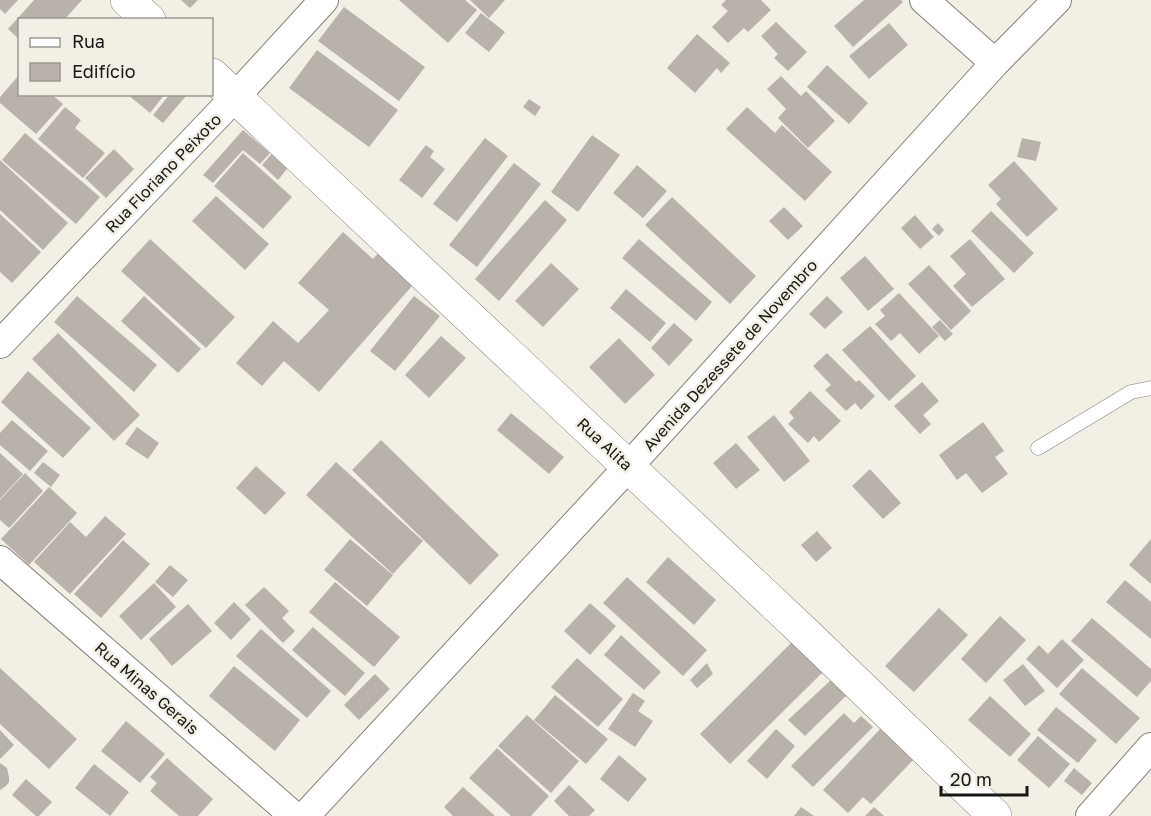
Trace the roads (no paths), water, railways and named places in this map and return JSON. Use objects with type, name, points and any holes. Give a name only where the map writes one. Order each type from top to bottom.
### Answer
[{"type":"street","points":[[127,0],[147,18]]},
{"type":"street","name":"Rua Floriano Peixoto","points":[[0,344],[324,0]]},
{"type":"street","points":[[924,0],[994,63]]},
{"type":"street","name":"Avenida Dezessete de Novembro","points":[[305,816],[629,466],[994,63],[1057,0]]},
{"type":"street","name":"Rua Alita","points":[[213,76],[629,466],[995,816]]},
{"type":"street","name":"Rua Minas Gerais","points":[[0,560],[294,816]]},
{"type":"street","points":[[1090,816],[1151,747]]},
{"type":"lane","points":[[1038,448],[1131,392],[1151,388]]}]
